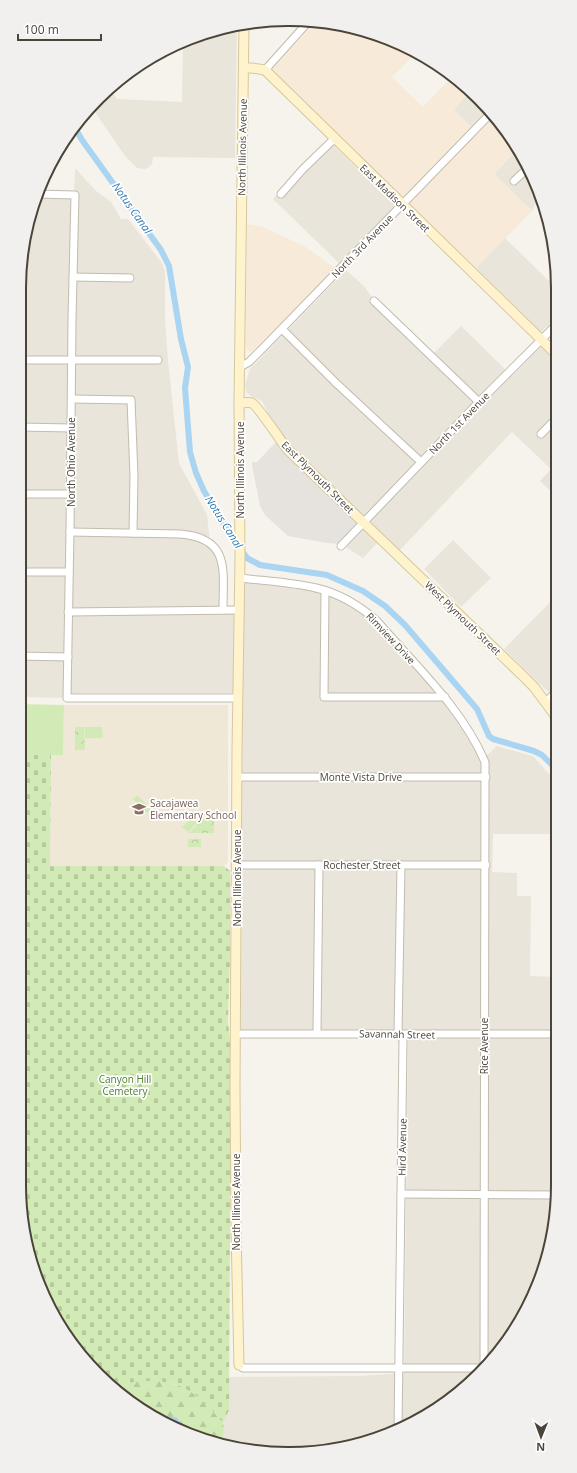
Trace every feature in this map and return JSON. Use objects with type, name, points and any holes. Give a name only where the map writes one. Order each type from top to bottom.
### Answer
[{"type":"street","points":[[244,68],[265,70],[304,27]]},
{"type":"street","name":"North Illinois Avenue","points":[[239,1365],[236,1230],[237,698],[240,578],[239,403],[244,30]]},
{"type":"street","name":"East Madison Street","points":[[265,70],[551,349]]},
{"type":"street","name":"North 3rd Avenue","points":[[282,329],[487,117]]},
{"type":"street","points":[[281,194],[302,169],[335,138]]},
{"type":"street","points":[[514,181],[524,171]]},
{"type":"street","name":"North Ohio Avenue","points":[[44,194],[76,195],[73,277],[67,698],[237,698]]},
{"type":"street","points":[[73,277],[130,278]]},
{"type":"street","points":[[374,301],[479,402]]},
{"type":"street","points":[[240,367],[249,362],[282,329],[336,383],[421,462]]},
{"type":"street","name":"North 1st Avenue","points":[[341,546],[479,402],[551,330]]},
{"type":"street","points":[[26,360],[158,360]]},
{"type":"street","points":[[72,400],[132,400],[134,476],[133,533]]},
{"type":"street","name":"East Plymouth Street","points":[[239,403],[252,403],[258,408],[287,449],[364,523]]},
{"type":"street","points":[[541,434],[551,424]]},
{"type":"street","points":[[26,427],[71,428]]},
{"type":"street","points":[[26,494],[71,494]]},
{"type":"street","name":"West Plymouth Street","points":[[364,523],[522,675],[551,709]]},
{"type":"street","points":[[70,532],[192,535],[209,541],[216,548],[223,564],[223,610]]},
{"type":"street","points":[[26,572],[69,572]]},
{"type":"street","name":"Rimview Drive","points":[[240,578],[296,584],[332,593],[365,611],[377,621],[445,696],[468,731]]},
{"type":"street","points":[[324,591],[324,697],[445,696]]},
{"type":"street","points":[[68,612],[239,610]]},
{"type":"street","points":[[26,656],[68,657]]},
{"type":"street","points":[[546,702],[551,697]]},
{"type":"street","name":"Rice Avenue","points":[[468,731],[480,749],[486,762],[483,1361]]},
{"type":"street","name":"Monte Vista Drive","points":[[237,777],[486,777]]},
{"type":"street","name":"Rochester Street","points":[[237,865],[486,865]]},
{"type":"street","points":[[317,1033],[319,865]]},
{"type":"street","name":"Hird Avenue","points":[[398,1423],[403,1039],[398,1034],[400,865]]},
{"type":"street","name":"Savannah Street","points":[[236,1034],[551,1034]]},
{"type":"street","points":[[401,1194],[550,1195]]},
{"type":"street","points":[[239,1365],[243,1368],[477,1367]]},
{"type":"shaded area","points":[[311,27],[323,28],[356,35],[389,46],[412,57],[392,77],[423,107],[449,80],[462,91],[467,96],[454,110],[478,134],[491,121],[497,129],[514,153],[494,174],[532,211],[476,268],[271,70]]},
{"type":"shaded area","points":[[237,31],[235,158],[153,157],[152,164],[149,167],[145,169],[137,168],[125,156],[95,111],[113,93],[117,99],[182,102],[183,48],[204,40]]},
{"type":"shaded area","points":[[452,83],[484,114],[471,127],[454,110]]},
{"type":"shaded area","points":[[329,141],[395,206],[339,263],[273,199]]},
{"type":"shaded area","points":[[514,153],[524,172],[536,202],[532,211],[494,174]]},
{"type":"shaded area","points":[[75,168],[95,190],[111,202],[121,219],[128,219],[162,263],[165,272],[165,320],[168,361],[179,463],[207,515],[210,543],[215,549],[219,567],[219,607],[235,607],[233,693],[75,693],[66,698],[26,697],[26,288],[28,254],[35,221],[43,197],[74,197]]},
{"type":"shaded area","points":[[247,224],[263,227],[304,246],[335,268],[252,352],[246,348]]},
{"type":"shaded area","points":[[505,238],[551,283],[551,323],[541,332],[476,268]]},
{"type":"shaded area","points":[[346,270],[364,286],[379,307],[430,357],[461,326],[512,376],[541,347],[551,357],[551,469],[512,432],[398,552],[286,444],[262,401],[252,397],[246,392],[245,385],[250,369]]},
{"type":"shaded area","points":[[276,442],[282,450],[360,525],[341,544],[288,536],[265,515],[260,506],[252,465],[253,461],[256,463]]},
{"type":"shaded area","points":[[551,469],[551,491],[540,481]]},
{"type":"shaded area","points":[[360,525],[378,542],[363,558],[341,544]]},
{"type":"shaded area","points":[[453,540],[491,578],[461,607],[424,569]]},
{"type":"shaded area","points":[[243,582],[317,591],[343,601],[368,616],[436,689],[466,731],[475,749],[483,757],[490,753],[496,746],[533,756],[551,776],[551,834],[493,834],[492,872],[517,873],[517,896],[531,896],[530,976],[551,977],[551,1184],[549,1219],[542,1252],[524,1301],[507,1330],[486,1358],[462,1382],[434,1403],[405,1420],[373,1433],[323,1445],[288,1447],[254,1445],[223,1438],[223,1423],[229,1410],[228,1377],[359,1376],[404,1373],[408,1030],[241,1030]]},
{"type":"shaded area","points":[[551,601],[551,693],[546,690],[504,649]]},
{"type":"shaded area","name":"Sacajawea Elementary School","points":[[64,705],[228,705],[228,862],[224,866],[50,866],[51,755],[63,755]]},
{"type":"green space","points":[[26,704],[64,705],[63,755],[26,755]]},
{"type":"green space","points":[[75,727],[84,727],[85,750],[75,750]]},
{"type":"green space","points":[[85,727],[102,727],[103,738],[85,738]]},
{"type":"green space","name":"Canyon Hill Cemetery","points":[[26,755],[51,755],[50,866],[224,866],[230,871],[228,1021],[231,1053],[229,1410],[223,1423],[199,1398],[176,1384],[149,1381],[118,1384],[115,1382],[91,1358],[70,1330],[53,1301],[46,1285],[35,1252],[28,1219],[26,1184]]},
{"type":"green space","points":[[137,795],[151,809],[147,813],[133,799]]},
{"type":"green space","points":[[194,816],[199,821],[188,832],[182,827]]},
{"type":"green space","points":[[203,819],[214,819],[214,833],[189,833]]},
{"type":"green space","points":[[188,839],[201,839],[201,847],[188,847]]},
{"type":"green space","points":[[136,1381],[163,1381],[184,1387],[209,1406],[223,1423],[223,1438],[204,1433],[172,1420],[143,1403],[118,1384]]},
{"type":"waterway","name":"Notus Canal","points":[[78,132],[161,250],[169,266],[181,339],[188,367],[185,388],[190,452],[196,473],[204,491],[231,536],[247,558],[260,565],[327,575],[363,591],[385,606],[405,625],[477,709],[489,736],[493,739],[534,751],[542,755],[551,764]]},
{"type":"waterway","points":[[172,1420],[176,1422]]},
{"type":"place","name":"Sacajawea Elementary School","points":[[139,809]]}]
